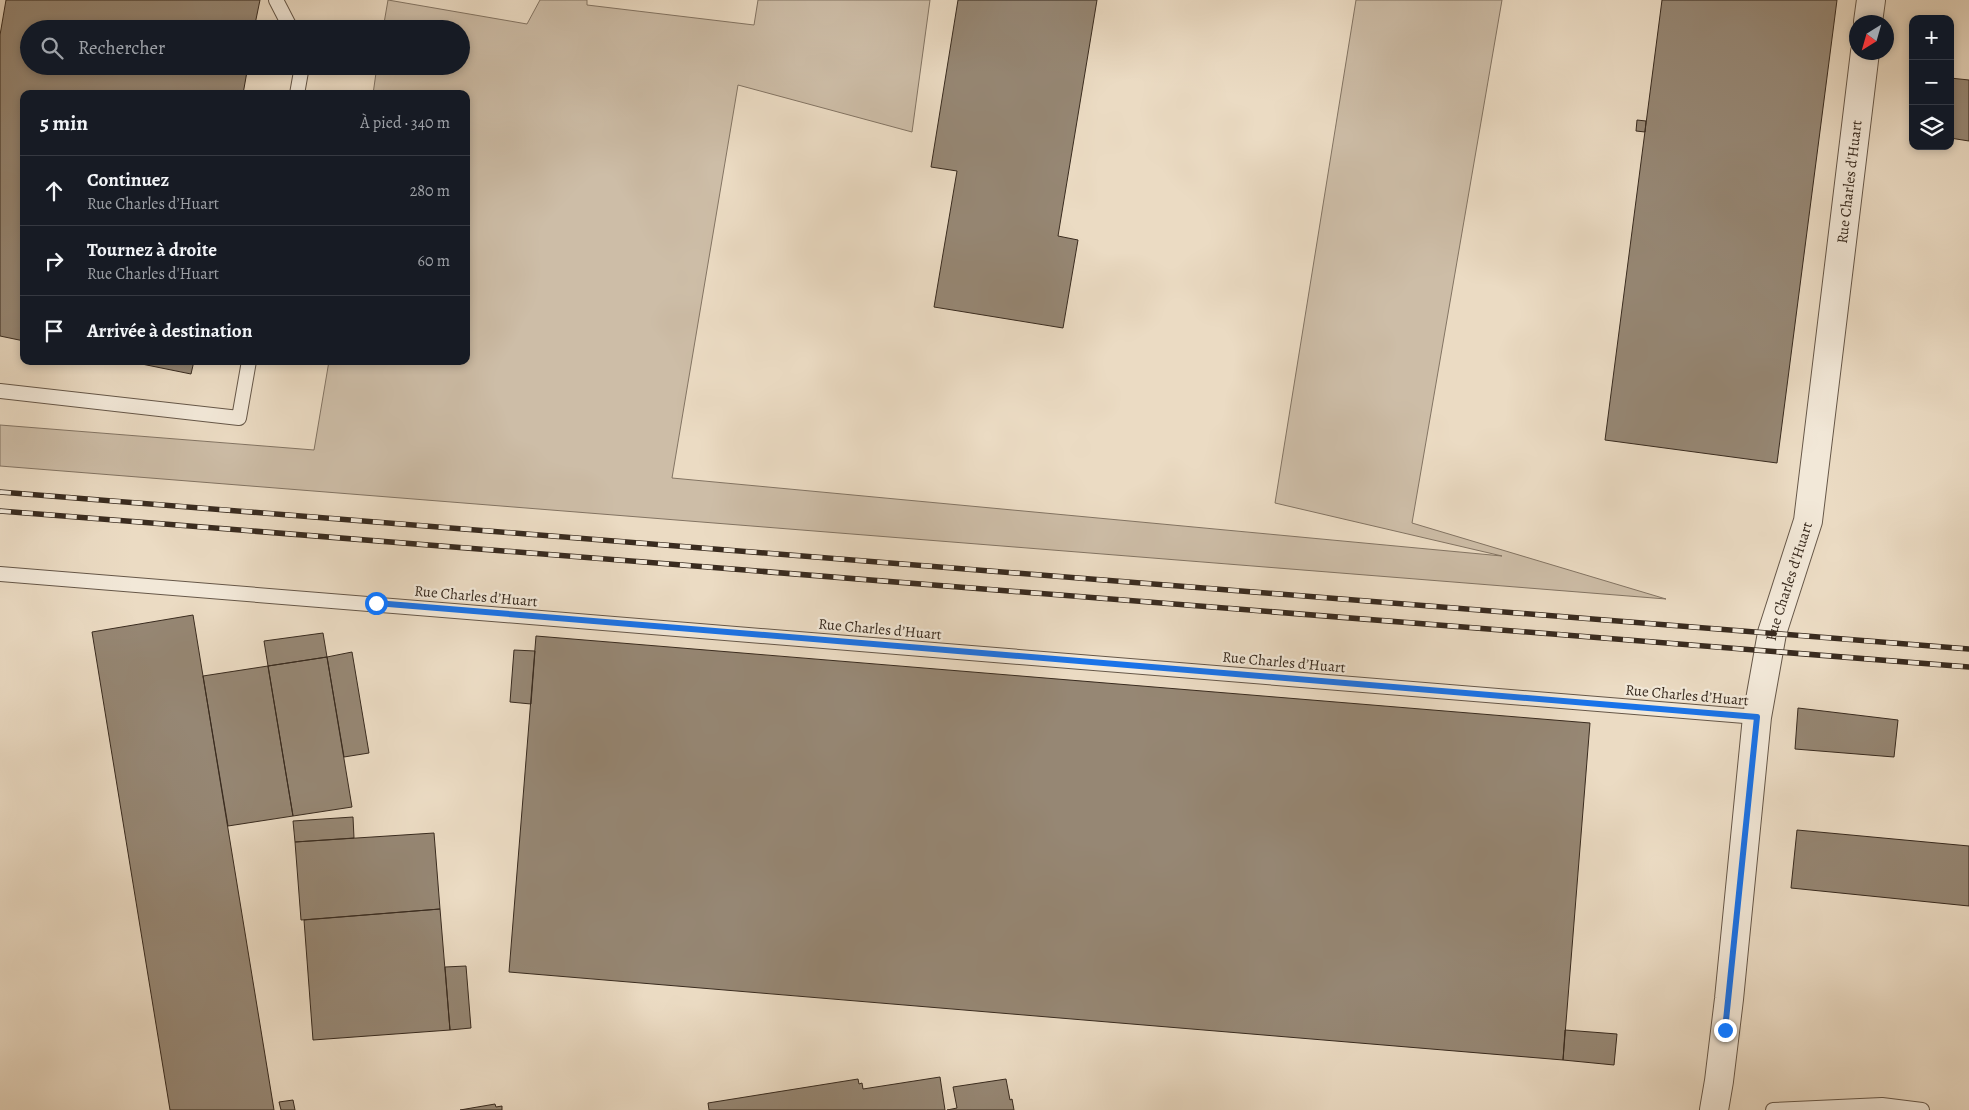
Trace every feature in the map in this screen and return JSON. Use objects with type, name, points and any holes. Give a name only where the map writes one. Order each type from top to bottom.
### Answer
[{"type":"street","points":[[1869,15],[1871,0]]},
{"type":"street","name":"Rue Charles d'Huart","points":[[1714,1110],[1720,1080],[1729,1000],[1762,681],[1772,633],[1808,521],[1864,60]]},
{"type":"lane","points":[[276,0],[286,20]]},
{"type":"lane","points":[[298,90],[300,75]]},
{"type":"lane","points":[[0,391],[239,418],[248,365]]},
{"type":"lane","name":"Rue Charles d’Huart","points":[[0,574],[1757,717]]},
{"type":"lane","points":[[1773,1110],[1882,1105],[1922,1110]]},
{"type":"shaded area","points":[[388,0],[527,24],[540,0],[587,0],[587,5],[754,25],[758,0],[930,0],[912,132],[738,85],[672,478],[1502,556],[1275,503],[1356,0],[1502,0],[1412,523],[1666,599],[0,466],[0,425],[314,450],[328,365],[470,365],[470,90],[374,90],[376,75],[470,75],[470,20],[385,20]]},
{"type":"building","points":[[6,0],[260,0],[256,20],[20,20],[20,75],[246,75],[244,90],[20,90],[20,340],[0,336],[0,35]]},
{"type":"building","points":[[958,0],[1097,0],[1058,236],[1078,240],[1063,328],[934,307],[957,171],[931,167]]},
{"type":"building","points":[[1662,0],[1837,0],[1777,463],[1605,440]]},
{"type":"building","points":[[1954,78],[1969,80],[1969,141],[1954,139]]},
{"type":"building","points":[[1637,120],[1646,121],[1645,132],[1636,131]]},
{"type":"building","points":[[147,365],[193,365],[191,374]]},
{"type":"building","points":[[193,615],[274,1110],[170,1110],[92,632]]},
{"type":"building","points":[[323,633],[327,657],[268,666],[264,641]]},
{"type":"building","points":[[536,636],[1590,723],[1563,1060],[509,972]]},
{"type":"building","points":[[514,650],[535,651],[531,704],[510,702]]},
{"type":"building","points":[[352,652],[369,753],[344,757],[327,657]]},
{"type":"building","points":[[327,657],[352,807],[293,816],[268,666]]},
{"type":"building","points":[[268,666],[293,816],[228,826],[203,676]]},
{"type":"building","points":[[1798,708],[1898,720],[1894,757],[1795,749]]},
{"type":"building","points":[[353,817],[354,838],[295,842],[293,821]]},
{"type":"building","points":[[1797,830],[1969,846],[1969,906],[1791,888]]},
{"type":"building","points":[[434,833],[440,909],[301,920],[295,842]]},
{"type":"building","points":[[440,909],[450,1030],[313,1040],[304,920]]},
{"type":"building","points":[[466,966],[471,1028],[450,1030],[445,967]]},
{"type":"building","points":[[1565,1030],[1617,1034],[1614,1065],[1563,1060]]},
{"type":"building","points":[[940,1077],[945,1110],[709,1110],[708,1103],[858,1079],[859,1084],[862,1083],[863,1089]]},
{"type":"building","points":[[1006,1079],[1014,1110],[947,1110],[957,1108],[953,1087]]},
{"type":"building","points":[[293,1100],[295,1110],[281,1110],[279,1102]]},
{"type":"building","points":[[495,1104],[496,1107],[502,1106],[502,1110],[460,1110]]},
{"type":"railway","points":[[0,492],[1969,649]]},
{"type":"railway","points":[[0,511],[1969,667]]},
{"type":"route","points":[[376,603],[1757,717],[1725,1030]]}]
